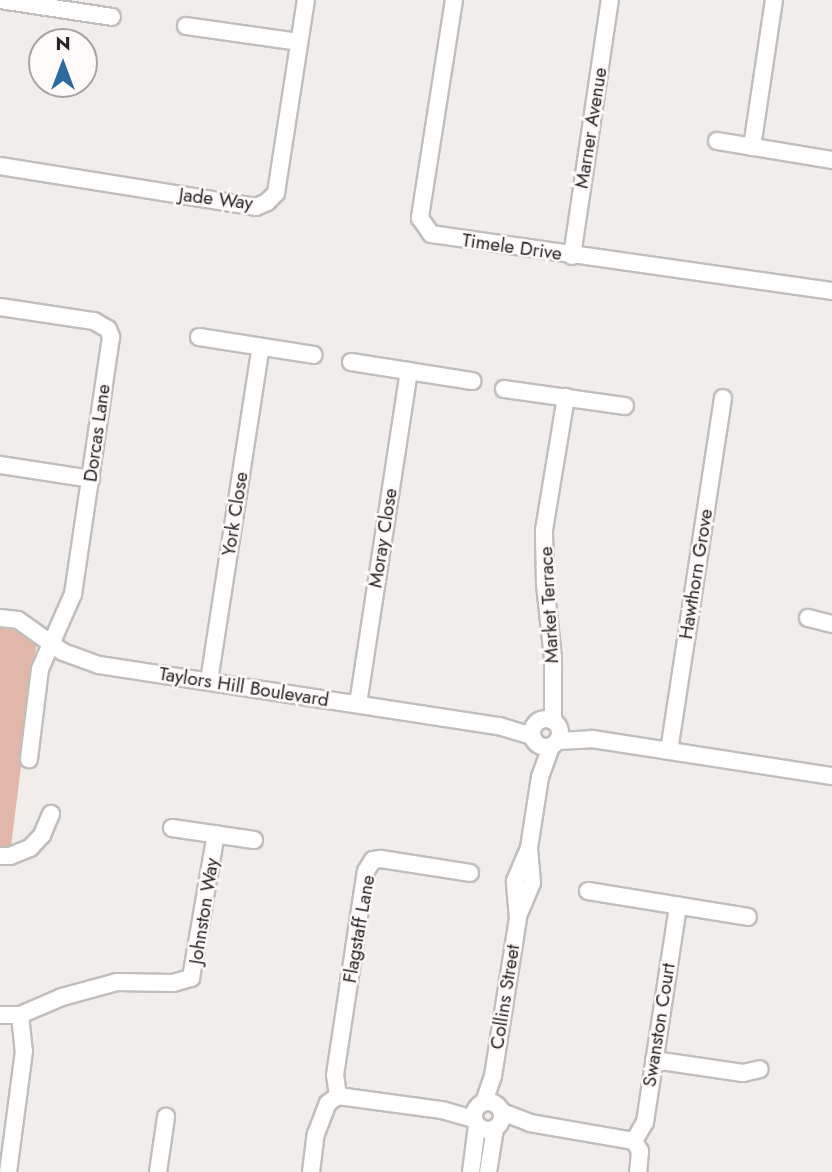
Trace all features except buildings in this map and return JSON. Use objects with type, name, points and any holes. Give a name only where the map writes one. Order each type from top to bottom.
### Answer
[{"type":"street","points":[[0,0],[112,17]]},
{"type":"street","name":"Jade Way","points":[[0,166],[256,207],[267,202],[276,193],[306,0]]},
{"type":"street","name":"Timele Drive","points":[[454,0],[421,209],[424,227],[440,237],[572,256],[654,264],[832,291]]},
{"type":"street","name":"Marner Avenue","points":[[572,256],[610,0]]},
{"type":"street","points":[[752,147],[774,0]]},
{"type":"street","points":[[186,26],[299,43]]},
{"type":"street","points":[[717,141],[832,160]]},
{"type":"street","name":"Dorcas Lane","points":[[0,307],[94,321],[108,329],[111,337],[73,594],[40,669],[29,759]]},
{"type":"street","points":[[199,337],[314,355]]},
{"type":"street","name":"York Close","points":[[209,681],[261,347]]},
{"type":"street","points":[[351,362],[473,381]]},
{"type":"street","name":"Moray Close","points":[[358,704],[409,371]]},
{"type":"street","points":[[504,389],[625,406]]},
{"type":"street","name":"Market Terrace","points":[[546,732],[553,647],[545,584],[544,530],[566,397]]},
{"type":"street","name":"Hawthorn Grove","points":[[669,751],[723,398]]},
{"type":"street","points":[[0,465],[91,479]]},
{"type":"street","name":"Taylors Hill Boulevard","points":[[0,618],[18,620],[79,660],[99,665],[832,776]]},
{"type":"street","points":[[808,618],[832,624]]},
{"type":"street","name":"Collins Street","points":[[488,1172],[488,1116],[493,1076],[518,918],[532,883],[529,848],[546,732]]},
{"type":"street","points":[[0,856],[10,856],[30,848],[42,835],[51,814]]},
{"type":"street","name":"Johnston Way","points":[[172,828],[254,839]]},
{"type":"street","name":"Johnston Way","points":[[20,1015],[62,997],[117,982],[173,983],[191,978],[216,834]]},
{"type":"street","name":"Flagstaff Lane","points":[[338,1096],[335,1075],[366,871],[373,860],[381,859],[470,873]]},
{"type":"street","points":[[588,891],[748,918]]},
{"type":"street","name":"Swanston Court","points":[[634,1141],[645,1122],[678,906]]},
{"type":"street","points":[[0,1015],[20,1015],[24,1051],[8,1172]]},
{"type":"street","points":[[654,1060],[743,1073],[760,1069]]},
{"type":"street","points":[[311,1172],[316,1134],[328,1103],[338,1096],[530,1122],[634,1141],[640,1151],[638,1172]]},
{"type":"street","name":"Collins Street","points":[[471,1172],[488,1116]]},
{"type":"street","points":[[158,1172],[166,1117]]},
{"type":"shaded area","points":[[0,626],[16,628],[37,640],[11,846],[0,850]]}]
